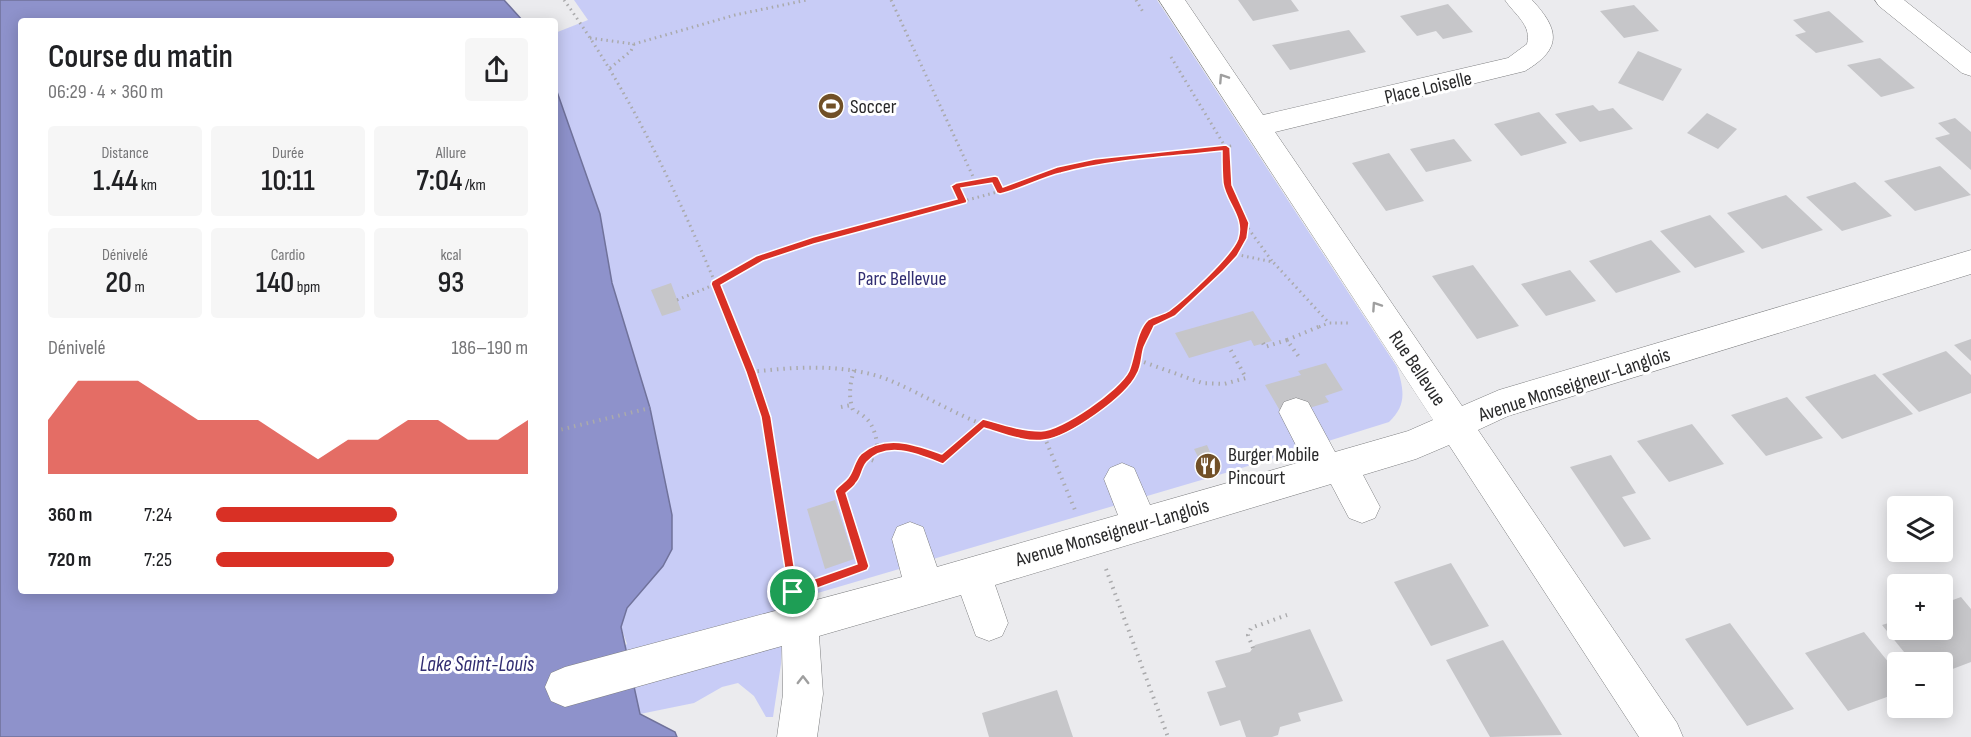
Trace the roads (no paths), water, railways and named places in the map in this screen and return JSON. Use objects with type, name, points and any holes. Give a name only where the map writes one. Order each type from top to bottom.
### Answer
[{"type":"street","name":"Rue Bellevue","points":[[1172,0],[1663,737]]},
{"type":"street","name":"Place Loiselle","points":[[1255,127],[1516,66],[1533,56],[1542,45],[1542,32],[1534,17],[1518,0]]},
{"type":"street","points":[[1888,0],[1971,68]]},
{"type":"street","name":"Avenue Monseigneur-Langlois","points":[[565,687],[798,601],[924,587],[1416,444],[1499,404],[1971,262]]},
{"type":"street","points":[[1296,412],[1362,507]]},
{"type":"street","points":[[1122,479],[1139,524]]},
{"type":"street","points":[[910,538],[924,587]]},
{"type":"street","points":[[972,573],[989,623]]},
{"type":"street","points":[[797,737],[803,701],[798,601]]},
{"type":"water","name":"Lake Saint-Louis","points":[[0,0],[504,0],[520,18],[18,18],[18,594],[558,594],[558,95],[600,214],[612,283],[650,408],[672,515],[672,549],[663,566],[627,608],[621,627],[640,714],[675,732],[677,737],[0,737]]},
{"type":"place","name":"Soccer","points":[[831,106]]},
{"type":"place","name":"Burger Mobile Pincourt","points":[[1208,466]]},
{"type":"park label","name":"Parc Bellevue","points":[[902,278]]}]
